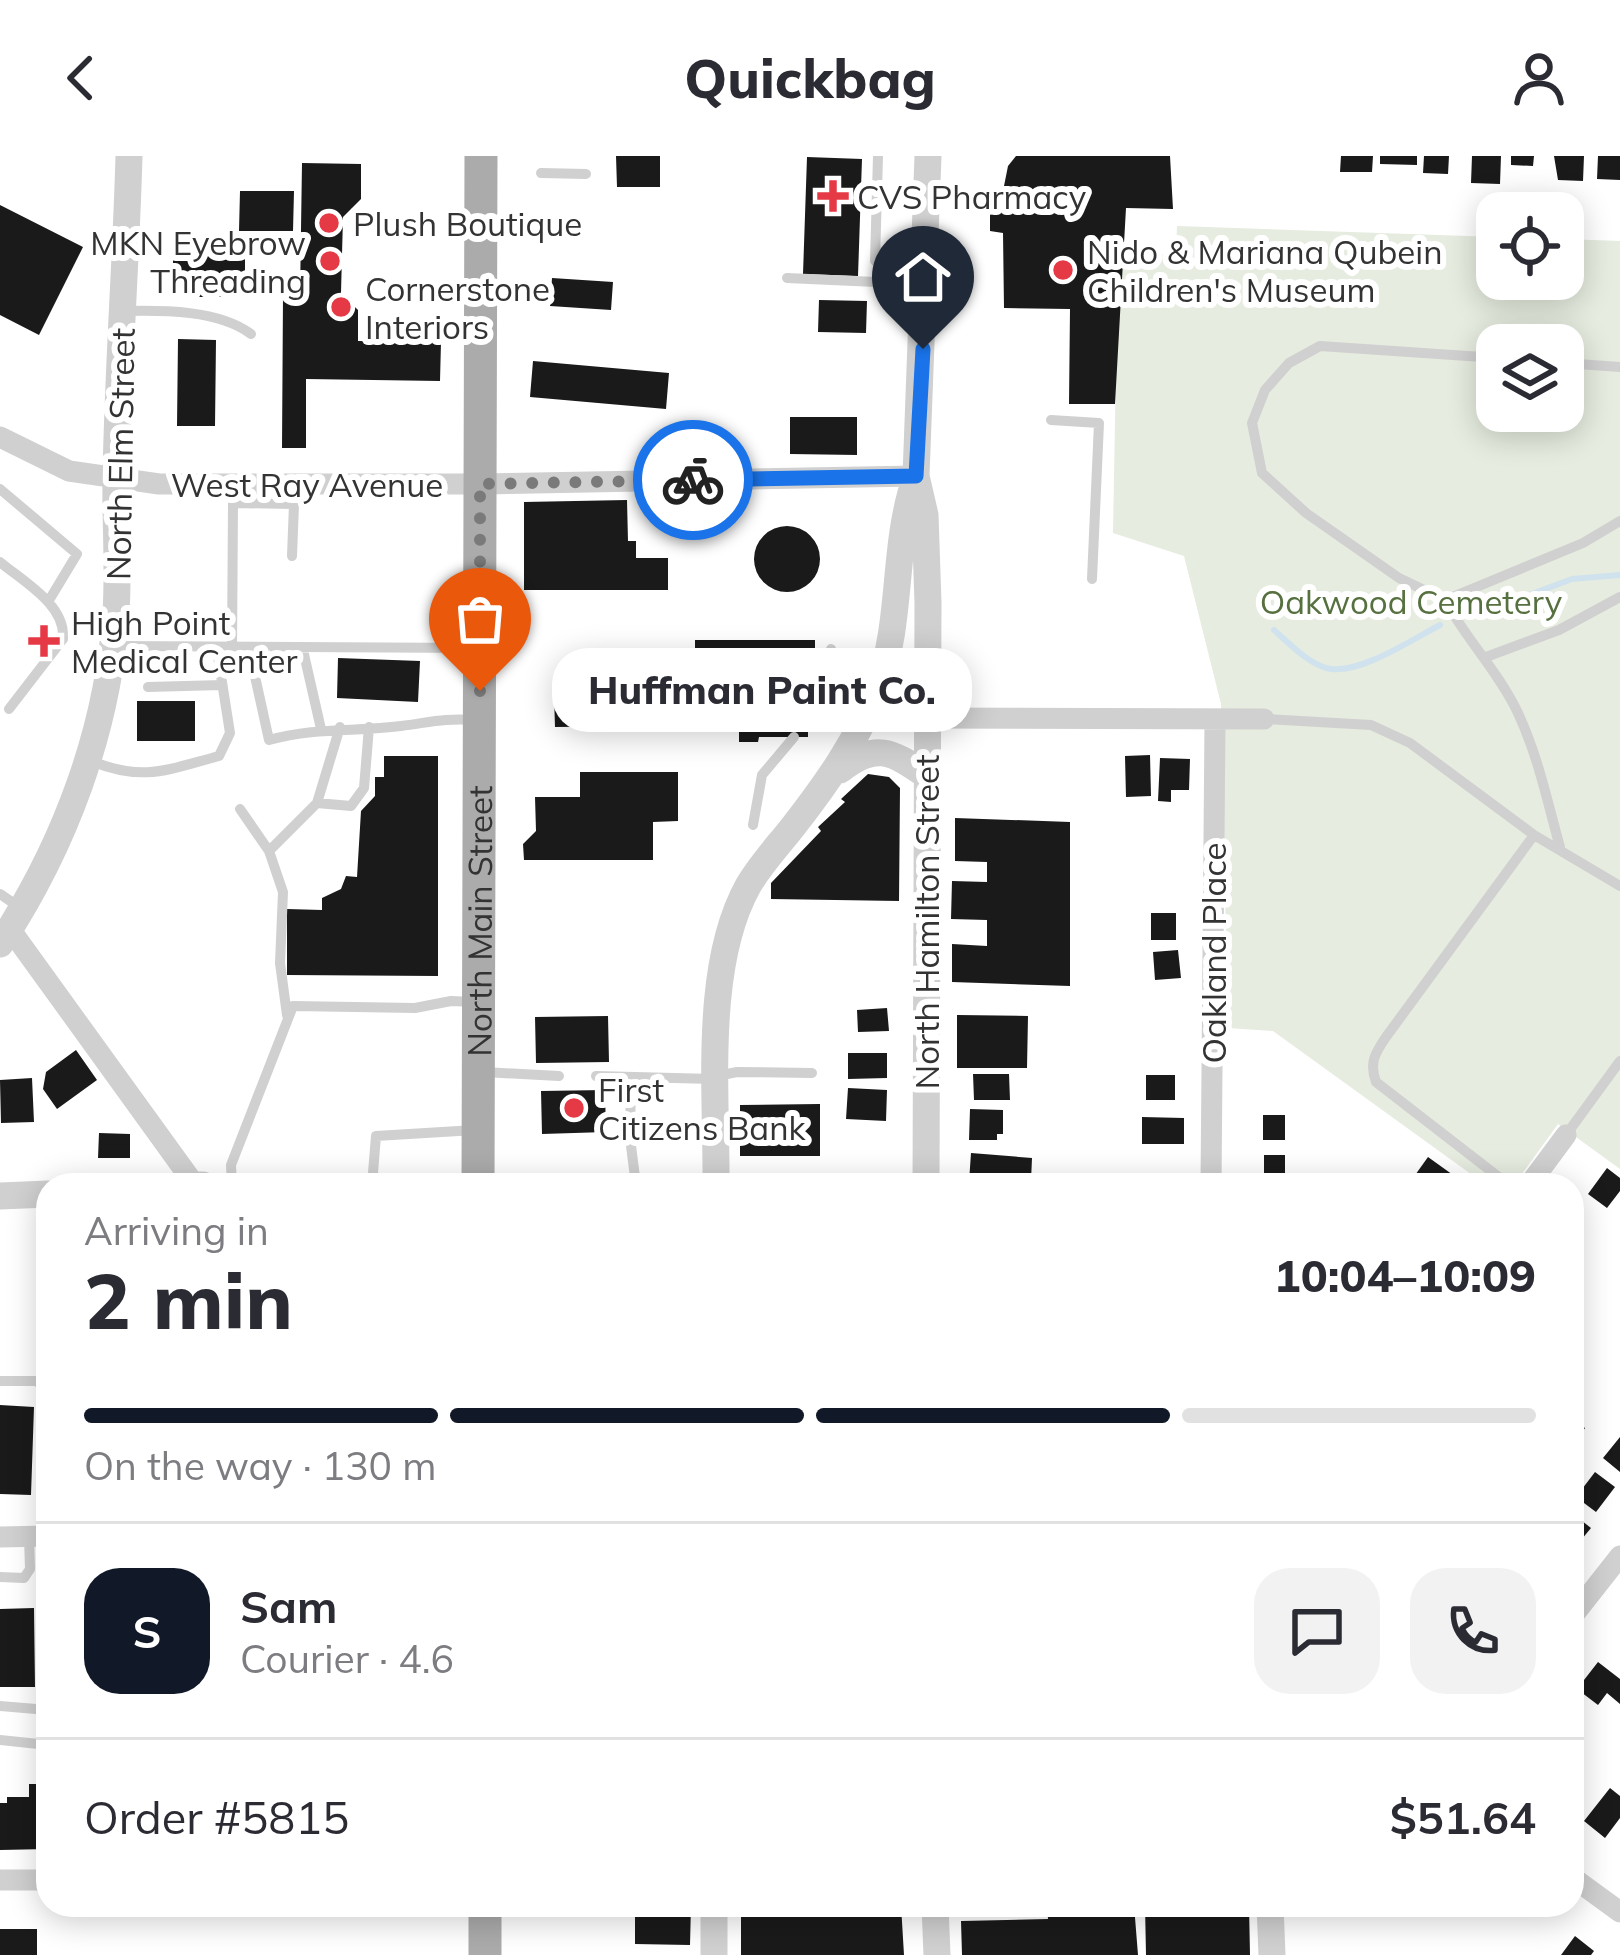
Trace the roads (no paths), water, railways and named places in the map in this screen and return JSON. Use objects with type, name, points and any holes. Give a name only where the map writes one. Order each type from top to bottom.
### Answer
[{"type":"main road","name":"North Main Street","points":[[478,1173],[481,156]]},
{"type":"main road","points":[[485,1917],[485,1955]]},
{"type":"street","name":"North Elm Street","points":[[8,919],[62,831],[88,760],[112,646],[129,156]]},
{"type":"street","name":"North Hamilton Street","points":[[926,1173],[925,514],[916,476],[928,156]]},
{"type":"street","name":"West Ray Avenue","points":[[0,436],[69,471],[232,494],[916,476]]},
{"type":"street","points":[[716,1173],[717,1019],[728,936],[764,861],[849,746],[868,710],[888,657],[902,517],[916,476]]},
{"type":"street","points":[[927,718],[1264,719]]},
{"type":"street","name":"Oakland Place","points":[[1211,1173],[1215,722]]},
{"type":"street","points":[[822,785],[868,752],[895,755],[926,776]]},
{"type":"street","points":[[8,919],[188,1173]]},
{"type":"street","points":[[1538,1173],[1566,1135]]},
{"type":"street","points":[[0,1196],[36,1194]]},
{"type":"street","points":[[0,1537],[36,1536]]},
{"type":"street","points":[[1584,1602],[1620,1556]]},
{"type":"street","points":[[0,1880],[36,1880]]},
{"type":"street","points":[[1584,1886],[1620,1912]]},
{"type":"street","points":[[714,1917],[714,1955]]},
{"type":"street","points":[[935,1917],[937,1955]]},
{"type":"street","points":[[1270,1917],[1272,1955]]},
{"type":"lane","points":[[878,156],[875,260],[885,267],[925,268]]},
{"type":"lane","points":[[541,172],[586,174]]},
{"type":"lane","points":[[787,278],[876,282]]},
{"type":"lane","points":[[123,311],[161,310],[218,320],[237,324],[251,334]]},
{"type":"lane","points":[[1476,357],[1320,346],[1289,363],[1264,390],[1252,423],[1262,473],[1306,513],[1399,578],[1445,600],[1463,633],[1486,656],[1517,711],[1546,788],[1560,847]]},
{"type":"lane","points":[[1584,364],[1620,367]]},
{"type":"lane","points":[[1051,420],[1099,423],[1093,579]]},
{"type":"lane","points":[[0,489],[77,554],[48,602]]},
{"type":"lane","points":[[232,650],[232,494],[294,504],[292,556]]},
{"type":"lane","points":[[1445,600],[1583,543],[1620,521]]},
{"type":"lane","points":[[0,562],[48,602],[61,618],[63,639],[9,709]]},
{"type":"lane","points":[[1486,656],[1559,630],[1620,597]]},
{"type":"lane","points":[[112,646],[480,648]]},
{"type":"lane","points":[[808,722],[830,698],[831,649]]},
{"type":"lane","points":[[88,760],[125,775],[157,773],[219,756],[230,733],[217,650]]},
{"type":"lane","points":[[249,650],[269,740],[321,729],[402,726],[435,718],[479,720]]},
{"type":"lane","points":[[303,650],[321,729]]},
{"type":"lane","points":[[148,687],[222,685]]},
{"type":"lane","points":[[830,698],[868,710]]},
{"type":"lane","points":[[1264,719],[1370,725],[1410,743],[1534,836],[1620,886]]},
{"type":"lane","points":[[316,803],[351,806],[364,788],[369,727]]},
{"type":"lane","points":[[269,851],[316,803],[340,728]]},
{"type":"lane","points":[[753,825],[762,775],[794,737]]},
{"type":"lane","points":[[240,809],[269,851],[283,892],[280,962],[287,1015]]},
{"type":"lane","points":[[1494,1173],[1376,1082],[1371,1069],[1385,1037],[1534,836]]},
{"type":"lane","points":[[231,1173],[293,1006],[415,1009],[451,1001],[478,1002]]},
{"type":"lane","points":[[1566,1135],[1620,1061]]},
{"type":"lane","points":[[478,1072],[559,1076]]},
{"type":"lane","points":[[596,1076],[717,1078],[736,1072],[812,1073]]},
{"type":"lane","points":[[631,1078],[634,1173]]},
{"type":"lane","points":[[373,1173],[376,1136],[478,1130]]},
{"type":"lane","points":[[0,1381],[36,1381]]},
{"type":"lane","points":[[0,1577],[24,1577],[36,1547]]},
{"type":"lane","points":[[0,1706],[36,1709]]},
{"type":"lane","points":[[0,1740],[36,1744]]},
{"type":"waterway","points":[[1471,617],[1572,579],[1620,575]]},
{"type":"waterway","points":[[1274,630],[1315,663],[1343,669],[1387,654],[1440,625]]},
{"type":"place","name":"CVS Pharmacy","points":[[833,196]]},
{"type":"place","name":"Plush Boutique","points":[[329,223]]},
{"type":"place","name":"MKN Eyebrow Threading","points":[[330,261]]},
{"type":"place","name":"Nido & Mariana Qubein Children's Museum","points":[[1063,270]]},
{"type":"place","name":"Cornerstone Interiors","points":[[341,307]]},
{"type":"place","name":"High Point Medical Center","points":[[44,641]]},
{"type":"place","name":"Huffman Paint Co.","points":[[480,691]]},
{"type":"place","name":"First Citizens Bank","points":[[574,1108]]},
{"type":"park label","name":"Oakwood Cemetery","points":[[1411,601]]}]
